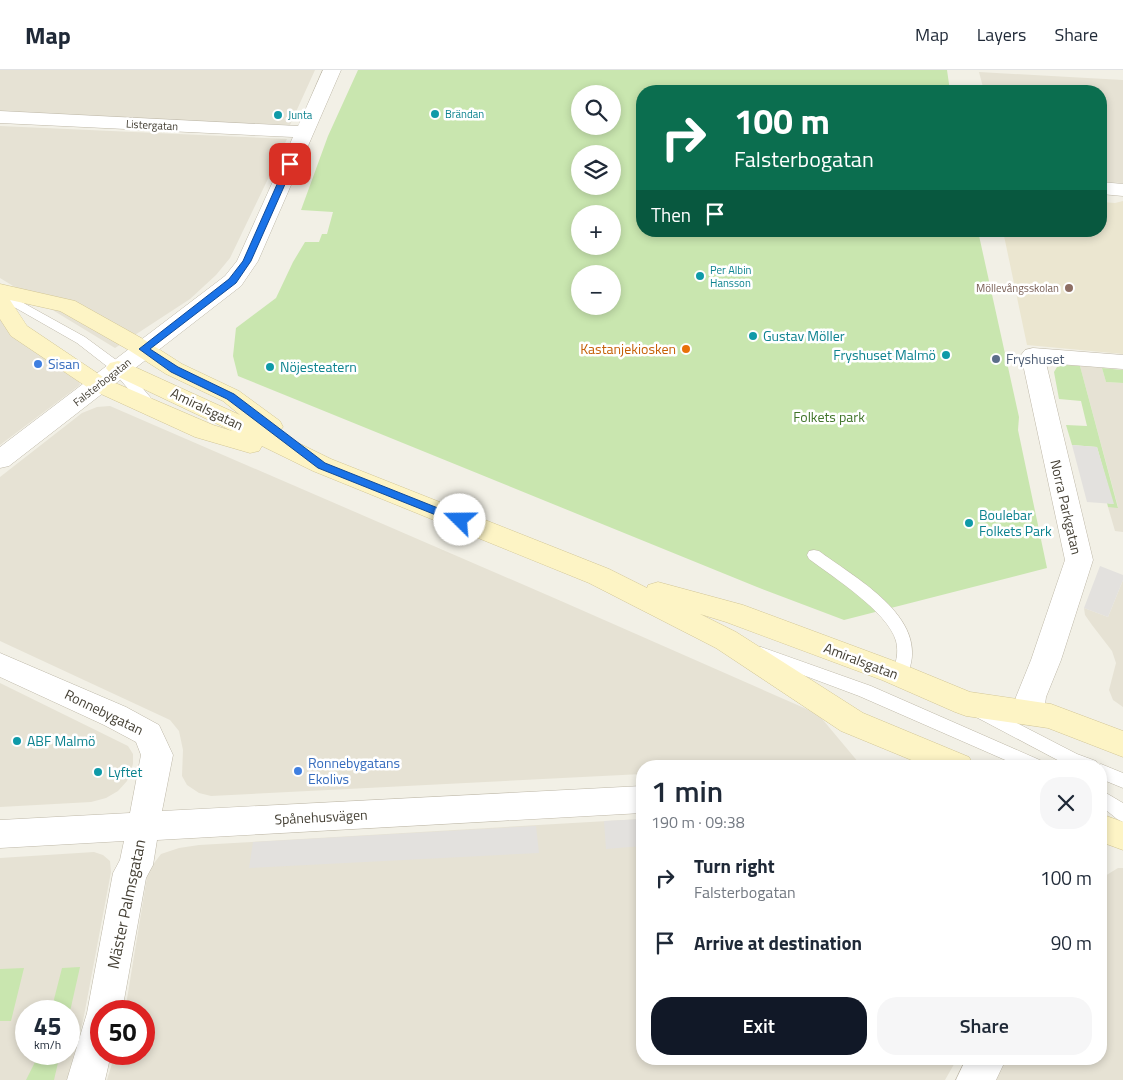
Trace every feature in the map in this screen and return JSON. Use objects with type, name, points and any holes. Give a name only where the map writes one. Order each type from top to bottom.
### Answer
[{"type":"main road","name":"Amiralsgatan","points":[[0,292],[67,306],[143,349],[174,370],[231,396],[322,465]]},
{"type":"main road","name":"Amiralsgatan","points":[[0,301],[18,331],[98,384],[204,431],[322,465]]},
{"type":"main road","name":"Amiralsgatan","points":[[118,368],[164,388],[322,465],[599,576],[726,640],[852,722],[944,760]]},
{"type":"main road","name":"Amiralsgatan","points":[[599,576],[734,613],[899,675],[966,704],[1051,716],[1123,744]]},
{"type":"main road","points":[[1107,830],[1123,836]]},
{"type":"street","name":"Falsterbogatan","points":[[0,460],[232,281],[247,261],[332,70]]},
{"type":"street","name":"Listergatan","points":[[0,117],[304,132]]},
{"type":"street","points":[[1107,189],[1123,190]]},
{"type":"street","name":"Norra Parkgatan","points":[[1029,712],[1031,697],[1046,660],[1078,560],[1033,355],[1123,362]]},
{"type":"street","name":"Ronnebygatan","points":[[0,664],[115,716],[148,734],[157,755],[142,826]]},
{"type":"street","name":"Spånehusvägen","points":[[0,834],[636,800]]},
{"type":"street","name":"Mäster Palmsgatan","points":[[106,1000],[130,873],[136,865],[142,826]]},
{"type":"street","points":[[86,1080],[90,1065]]},
{"type":"street","points":[[976,1080],[984,1065]]},
{"type":"lane","name":"Amiralsgatan","points":[[0,292],[81,340],[118,368],[151,407]]},
{"type":"lane","points":[[814,555],[884,609],[900,631],[905,651],[904,665],[899,675]]},
{"type":"lane","points":[[726,640],[865,691],[1022,760]]},
{"type":"lane","points":[[966,704],[1074,760]]},
{"type":"lane","points":[[1107,774],[1123,781]]},
{"type":"lane","points":[[1107,801],[1123,814]]},
{"type":"shaded area","points":[[0,70],[315,70],[290,125],[0,112]]},
{"type":"shaded area","points":[[979,72],[1123,80],[1123,183],[1107,182],[1107,85],[982,85]]},
{"type":"shaded area","points":[[0,126],[287,139],[230,258],[216,275],[190,299],[115,348],[0,278]]},
{"type":"shaded area","name":"Möllevångsskolan","points":[[1123,201],[1123,354],[1027,345],[1004,237],[1107,237],[1107,202]]},
{"type":"shaded area","points":[[0,315],[74,362],[80,385],[0,445]]},
{"type":"shaded area","points":[[1080,366],[1102,368],[1106,382],[1123,383],[1123,532],[1115,531],[1108,507],[1118,507]]},
{"type":"shaded area","points":[[110,406],[818,714],[856,760],[636,760],[636,774],[211,796],[199,793],[187,785],[182,776],[183,750],[179,731],[170,720],[0,641],[0,477],[82,413],[97,407]]},
{"type":"shaded area","points":[[1072,445],[1097,447],[1114,504],[1087,502]]},
{"type":"shaded area","points":[[1100,566],[1123,575],[1123,580],[1108,617],[1084,608]]},
{"type":"shaded area","points":[[1123,580],[1123,707],[1113,700],[1109,690],[1116,663],[1112,651],[1085,615],[1084,608],[1108,617]]},
{"type":"shaded area","points":[[0,683],[128,746],[133,754],[133,764],[127,781],[118,791],[106,798],[91,802],[0,807]]},
{"type":"shaded area","points":[[636,819],[636,1065],[954,1065],[945,1080],[107,1080],[112,1065],[155,1065],[155,1000],[127,1000],[148,871],[161,854],[179,848],[199,845]]},
{"type":"shaded area","points":[[636,819],[636,846],[606,849],[604,821]]},
{"type":"shaded area","points":[[536,826],[539,853],[249,868],[253,842]]},
{"type":"shaded area","points":[[94,852],[103,855],[110,861],[111,872],[80,1032],[80,1000],[15,1000],[15,1065],[71,1065],[67,1080],[0,1080],[0,858]]},
{"type":"shaded area","points":[[1118,868],[1123,868],[1123,1080],[990,1080],[998,1065],[1107,1065],[1107,875]]},
{"type":"green space","name":"Folkets park","points":[[358,70],[947,70],[949,85],[636,85],[636,237],[979,237],[1019,417],[1018,430],[1047,568],[844,620],[757,587],[238,376],[233,356],[236,328],[276,298],[305,242],[319,242],[322,234],[327,234],[333,212],[301,210],[328,136]]},
{"type":"green space","points":[[1066,365],[1080,366],[1118,508],[1108,507],[1107,503],[1113,504],[1097,447],[1072,445],[1066,425],[1087,426],[1081,401],[1059,399],[1054,372],[1057,367]]},
{"type":"green space","points":[[1102,368],[1123,370],[1123,383],[1106,382]]},
{"type":"green space","points":[[80,967],[73,1000],[54,1000],[62,968]]},
{"type":"green space","points":[[24,968],[11,1021],[0,1021],[0,969]]},
{"type":"green space","points":[[34,1065],[57,1065],[54,1080],[26,1080]]},
{"type":"place","name":"Brändan","points":[[435,114]]},
{"type":"place","name":"Junta","points":[[278,115]]},
{"type":"place","name":"Per Albin Hansson","points":[[700,276]]},
{"type":"place","name":"Möllevångsskolan","points":[[1069,288]]},
{"type":"place","name":"Gustav Möller","points":[[753,336]]},
{"type":"place","name":"Kastanjekiosken","points":[[686,349]]},
{"type":"place","name":"Fryshuset Malmö","points":[[946,355]]},
{"type":"place","name":"Fryshuset","points":[[996,359]]},
{"type":"place","name":"Sisan","points":[[38,364]]},
{"type":"place","name":"Nöjesteatern","points":[[270,367]]},
{"type":"place","name":"Boulebar Folkets Park","points":[[969,523]]},
{"type":"place","name":"ABF Malmö","points":[[17,741]]},
{"type":"place","name":"Ronnebygatans Ekolivs","points":[[298,771]]},
{"type":"place","name":"Lyftet","points":[[98,772]]},
{"type":"route","points":[[290,164],[247,261],[232,281],[202,306],[143,349],[174,370],[231,396],[322,465],[460,520]]}]
